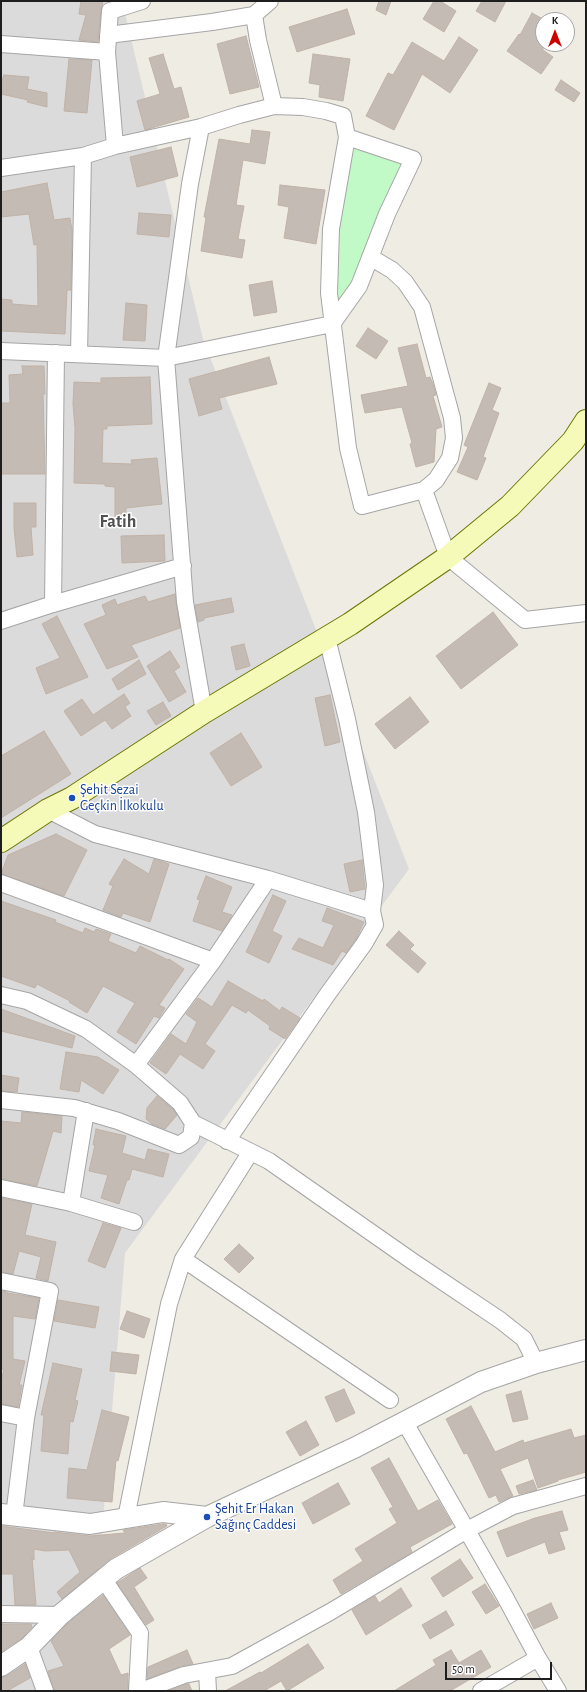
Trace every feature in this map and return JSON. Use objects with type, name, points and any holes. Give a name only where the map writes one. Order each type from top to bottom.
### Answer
[{"type":"main road","points":[[2,838],[48,810],[72,798],[204,712],[327,638],[448,557],[510,506],[573,441],[586,421]]},
{"type":"street","points":[[115,146],[107,52],[110,11],[142,1]]},
{"type":"street","points":[[108,35],[212,22],[254,15],[270,1]]},
{"type":"street","points":[[254,15],[274,106]]},
{"type":"street","points":[[1,44],[107,52]]},
{"type":"street","points":[[1,168],[83,156],[115,146],[201,127],[274,106],[302,107],[343,116],[347,137],[331,229],[329,293],[348,448],[362,506],[424,490],[439,476],[450,458],[454,438],[452,418],[422,307],[405,282],[392,270],[370,257]]},
{"type":"street","points":[[201,127],[190,184],[166,358],[185,602],[204,712]]},
{"type":"street","points":[[1,351],[166,358],[332,324],[359,286],[387,214],[413,159],[347,137]]},
{"type":"street","points":[[79,354],[83,156]]},
{"type":"street","points":[[53,604],[56,353]]},
{"type":"street","points":[[424,490],[448,557],[525,620],[586,613]]},
{"type":"street","points":[[1,622],[53,604],[183,566]]},
{"type":"street","points":[[227,1141],[327,995],[364,944],[375,925],[372,911],[375,885],[366,812],[347,718],[327,638]]},
{"type":"street","points":[[48,810],[95,834],[268,879],[372,911]]},
{"type":"street","points":[[136,1065],[213,961],[268,879]]},
{"type":"street","points":[[1,883],[213,961]]},
{"type":"street","points":[[1,995],[27,1001],[86,1029],[136,1065],[180,1102],[193,1123],[250,1153],[269,1161],[412,1261],[500,1320],[524,1339],[536,1363]]},
{"type":"street","points":[[1,1100],[74,1108],[86,1111],[118,1121],[179,1145],[191,1137],[193,1123]]},
{"type":"street","points":[[71,1203],[86,1111]]},
{"type":"street","points":[[126,1518],[169,1304],[183,1259],[250,1153]]},
{"type":"street","points":[[1,1188],[71,1203],[134,1222]]},
{"type":"street","points":[[183,1259],[390,1400]]},
{"type":"street","points":[[1,1281],[50,1291],[8,1515],[90,1524],[163,1512],[207,1517]]},
{"type":"street","points":[[1,1666],[29,1647],[60,1615],[116,1569],[207,1517],[356,1447],[482,1382],[536,1363],[586,1350]]},
{"type":"street","points":[[1,1413],[26,1418]]},
{"type":"street","points":[[404,1421],[558,1691]]},
{"type":"street","points":[[141,1691],[184,1675],[232,1666],[330,1612],[467,1530],[513,1506],[586,1486]]},
{"type":"street","points":[[104,1580],[140,1633],[137,1691]]},
{"type":"street","points":[[1,1614],[60,1615]]},
{"type":"street","points":[[29,1647],[45,1691]]},
{"type":"street","points":[[480,1691],[538,1658]]},
{"type":"street","points":[[207,1671],[208,1691]]},
{"type":"shaded area","points":[[1,1],[122,1],[203,339],[409,869],[125,1253],[89,1691],[1,1691]]},
{"type":"green space","points":[[355,145],[405,164],[354,280],[340,300],[333,294],[336,227]]},
{"type":"building","points":[[81,1],[103,1],[98,42],[79,40],[86,15],[79,14]]},
{"type":"building","points":[[379,1],[391,1],[386,15],[376,10]]},
{"type":"building","points":[[434,1],[440,1],[456,11],[444,32],[423,19]]},
{"type":"building","points":[[482,1],[506,1],[495,22],[476,11]]},
{"type":"building","points":[[347,9],[355,34],[297,52],[289,27]]},
{"type":"building","points":[[532,13],[535,15],[535,52],[546,52],[553,57],[541,74],[507,51],[519,34],[520,35]]},
{"type":"building","points":[[246,36],[259,87],[230,94],[217,44]]},
{"type":"building","points":[[459,37],[478,50],[450,93],[422,74],[394,130],[366,116],[388,73],[393,75],[412,42],[444,61]]},
{"type":"building","points":[[163,54],[174,89],[181,87],[189,117],[145,130],[137,101],[160,94],[149,58]]},
{"type":"building","points":[[313,54],[350,59],[343,101],[319,97],[320,85],[309,83]]},
{"type":"building","points":[[69,59],[92,60],[87,113],[64,111]]},
{"type":"building","points":[[4,75],[29,77],[27,89],[47,93],[47,107],[27,102],[28,100],[1,94],[1,83]]},
{"type":"building","points":[[561,80],[580,93],[574,102],[555,90]]},
{"type":"building","points":[[252,130],[270,132],[265,164],[243,160],[236,205],[244,206],[238,239],[245,240],[242,258],[201,251],[206,217],[204,217],[219,139],[250,144]]},
{"type":"building","points":[[171,147],[178,176],[137,187],[130,157]]},
{"type":"building","points":[[47,183],[54,220],[70,218],[72,230],[71,290],[67,290],[65,334],[1,331],[1,299],[12,300],[12,304],[38,306],[37,244],[34,245],[29,214],[1,217],[1,192]]},
{"type":"building","points":[[280,185],[325,190],[316,244],[284,238],[289,207],[278,205]]},
{"type":"building","points":[[139,213],[171,215],[169,237],[137,234]]},
{"type":"building","points":[[272,281],[277,312],[254,316],[249,285]]},
{"type":"building","points":[[126,303],[147,305],[145,341],[123,340]]},
{"type":"building","points":[[368,328],[388,341],[376,359],[356,346]]},
{"type":"building","points":[[417,344],[426,378],[430,377],[433,384],[436,395],[433,396],[442,427],[436,429],[434,462],[416,467],[410,444],[412,443],[402,407],[365,413],[361,395],[408,386],[398,348]]},
{"type":"building","points":[[269,357],[277,384],[219,398],[222,409],[199,416],[189,379]]},
{"type":"building","points":[[22,366],[44,366],[45,394],[43,394],[45,474],[1,474],[1,403],[10,403],[9,375],[23,374]]},
{"type":"building","points":[[150,377],[152,424],[107,426],[107,429],[103,429],[102,463],[132,464],[131,460],[157,458],[162,504],[126,508],[126,526],[115,526],[115,487],[105,486],[105,484],[74,483],[74,382],[101,383],[101,378]]},
{"type":"building","points":[[489,383],[501,388],[492,410],[499,413],[483,457],[486,458],[477,480],[457,472],[468,447],[464,445]]},
{"type":"building","points":[[14,503],[36,503],[36,527],[31,527],[33,555],[17,557],[14,528]]},
{"type":"building","points":[[164,535],[165,561],[122,563],[121,536]]},
{"type":"building","points":[[175,594],[180,628],[131,645],[138,657],[107,669],[84,624],[106,615],[102,605],[115,599],[117,605],[145,596],[148,602]]},
{"type":"building","points":[[231,598],[234,612],[204,618],[204,620],[198,622],[195,605]]},
{"type":"building","points":[[493,612],[518,645],[461,689],[436,656]]},
{"type":"building","points":[[57,616],[88,677],[46,694],[36,668],[60,658],[42,624]]},
{"type":"building","points":[[244,644],[250,666],[236,670],[231,647]]},
{"type":"building","points":[[170,651],[180,667],[174,671],[186,692],[169,702],[147,666]]},
{"type":"building","points":[[139,660],[146,674],[118,690],[112,679]]},
{"type":"building","points":[[124,694],[130,703],[125,707],[131,716],[112,729],[105,720],[81,736],[64,711],[82,699],[93,715]]},
{"type":"building","points":[[330,695],[340,742],[325,746],[315,698]]},
{"type":"building","points":[[410,697],[429,722],[395,749],[375,724]]},
{"type":"building","points":[[163,702],[171,716],[156,725],[147,711]]},
{"type":"building","points":[[44,731],[71,774],[1,818],[1,756]]},
{"type":"building","points":[[241,733],[262,767],[231,786],[210,753]]},
{"type":"building","points":[[56,834],[87,850],[64,896],[1,874],[8,855]]},
{"type":"building","points":[[124,859],[149,874],[154,859],[169,864],[150,922],[123,913],[121,917],[103,910],[113,886],[109,884]]},
{"type":"building","points":[[362,860],[365,889],[350,892],[344,864]]},
{"type":"building","points":[[206,876],[232,887],[222,912],[232,915],[222,931],[193,921],[200,900],[197,899]]},
{"type":"building","points":[[273,895],[286,901],[272,931],[282,936],[269,963],[246,952]]},
{"type":"building","points":[[1,901],[56,920],[55,922],[83,933],[85,928],[94,932],[96,929],[111,934],[108,941],[136,953],[140,946],[168,960],[169,959],[184,969],[159,1005],[165,1008],[159,1018],[154,1016],[136,1044],[117,1032],[135,1003],[103,986],[87,1013],[69,1002],[70,1001],[37,984],[35,988],[1,976]]},
{"type":"building","points":[[327,908],[364,922],[356,939],[346,953],[342,951],[333,965],[292,949],[299,938],[323,948],[334,925],[322,921]]},
{"type":"building","points":[[399,931],[414,945],[410,949],[426,963],[418,973],[386,945]]},
{"type":"building","points":[[228,981],[263,1001],[264,999],[280,1011],[282,1007],[300,1018],[285,1039],[269,1029],[270,1026],[248,1010],[246,1013],[232,1005],[205,1044],[215,1051],[203,1069],[180,1054],[166,1074],[150,1063],[171,1034],[186,1044],[197,1022],[186,1014],[198,998],[212,1007]]},
{"type":"building","points":[[1,1009],[75,1036],[72,1048],[1,1031]]},
{"type":"building","points":[[66,1052],[98,1057],[119,1070],[103,1094],[81,1080],[79,1092],[60,1089]]},
{"type":"building","points":[[1,1075],[19,1078],[17,1092],[1,1091]]},
{"type":"building","points":[[157,1096],[173,1109],[177,1115],[165,1129],[152,1124],[146,1119],[147,1108]]},
{"type":"building","points":[[22,1112],[62,1116],[61,1133],[53,1131],[37,1186],[1,1179],[1,1121],[21,1123]]},
{"type":"building","points":[[96,1129],[126,1136],[122,1153],[145,1160],[148,1149],[169,1154],[163,1177],[132,1169],[119,1204],[101,1198],[108,1175],[89,1171],[95,1145],[93,1145]]},
{"type":"building","points":[[1,1198],[32,1204],[25,1235],[56,1242],[48,1281],[36,1278],[41,1257],[19,1251],[13,1274],[1,1272]]},
{"type":"building","points":[[103,1223],[121,1228],[105,1268],[88,1261]]},
{"type":"building","points":[[239,1244],[254,1258],[239,1273],[224,1259]]},
{"type":"building","points":[[1,1291],[39,1298],[35,1319],[13,1316],[13,1359],[25,1361],[19,1385],[22,1385],[18,1407],[1,1404],[1,1383],[4,1369],[1,1369]]},
{"type":"building","points":[[58,1300],[99,1307],[95,1328],[54,1321]]},
{"type":"building","points":[[127,1311],[150,1319],[144,1338],[120,1329]]},
{"type":"building","points":[[112,1352],[139,1355],[136,1374],[110,1371]]},
{"type":"building","points":[[53,1363],[82,1369],[75,1400],[78,1401],[73,1422],[70,1421],[68,1454],[41,1451],[44,1415],[41,1415]]},
{"type":"building","points":[[344,1389],[355,1413],[336,1422],[325,1397]]},
{"type":"building","points":[[521,1391],[528,1419],[513,1422],[506,1395]]},
{"type":"building","points":[[471,1406],[495,1452],[523,1440],[524,1443],[571,1429],[574,1438],[586,1435],[586,1472],[558,1480],[538,1488],[528,1458],[500,1469],[513,1496],[499,1502],[496,1495],[489,1498],[467,1453],[464,1454],[446,1419]]},
{"type":"building","points":[[102,1410],[129,1417],[118,1461],[116,1460],[112,1502],[67,1498],[69,1468],[87,1470]]},
{"type":"building","points":[[306,1421],[319,1445],[300,1456],[286,1432]]},
{"type":"building","points":[[389,1458],[418,1511],[438,1500],[452,1524],[410,1547],[412,1552],[341,1594],[333,1580],[363,1561],[355,1549],[397,1523],[389,1509],[393,1507],[371,1468]]},
{"type":"building","points":[[533,1480],[537,1490],[519,1494],[516,1486]]},
{"type":"building","points":[[338,1483],[350,1504],[313,1524],[302,1503]]},
{"type":"building","points":[[562,1511],[568,1530],[559,1532],[565,1549],[549,1554],[545,1542],[507,1557],[497,1532],[535,1518]]},
{"type":"building","points":[[166,1524],[167,1526],[110,1559],[62,1599],[57,1592],[80,1572],[69,1550],[45,1551],[34,1549],[34,1560],[32,1557],[36,1605],[15,1605],[13,1574],[1,1574],[1,1526],[90,1536],[125,1533],[123,1530]]},
{"type":"building","points":[[460,1559],[473,1578],[443,1597],[431,1578]]},
{"type":"building","points":[[140,1568],[147,1578],[134,1587],[154,1620],[146,1625],[117,1583]]},
{"type":"building","points":[[485,1584],[499,1606],[486,1614],[472,1592]]},
{"type":"building","points":[[401,1588],[412,1606],[366,1635],[352,1610],[375,1596],[379,1603]]},
{"type":"building","points":[[103,1595],[130,1635],[109,1649],[121,1675],[128,1673],[128,1691],[54,1691],[48,1671],[64,1666],[51,1641],[68,1623]]},
{"type":"building","points":[[551,1603],[558,1618],[534,1629],[527,1614]]},
{"type":"building","points":[[446,1611],[454,1625],[430,1639],[422,1625]]},
{"type":"building","points":[[1,1624],[31,1624],[32,1627],[22,1638],[1,1652]]},
{"type":"building","points":[[308,1644],[324,1668],[287,1691],[281,1681],[264,1691],[225,1691],[260,1672],[261,1673]]},
{"type":"building","points":[[187,1650],[193,1664],[181,1666],[147,1679],[148,1667]]},
{"type":"building","points":[[451,1650],[459,1663],[481,1650],[491,1667],[450,1691],[394,1691],[436,1665],[433,1660]]},
{"type":"building","points":[[25,1664],[30,1678],[7,1691],[1,1691],[1,1677],[7,1676]]},
{"type":"building","points":[[187,1684],[189,1684],[192,1691],[168,1691]]},
{"type":"place","name":"Şehit Sezai Geçkin İlkokulu","points":[[72,798]]},
{"type":"place","name":"Şehit Er Hakan Sağınç Caddesi","points":[[207,1517]]},
{"type":"district","name":"Fatih","points":[[118,522]]}]
